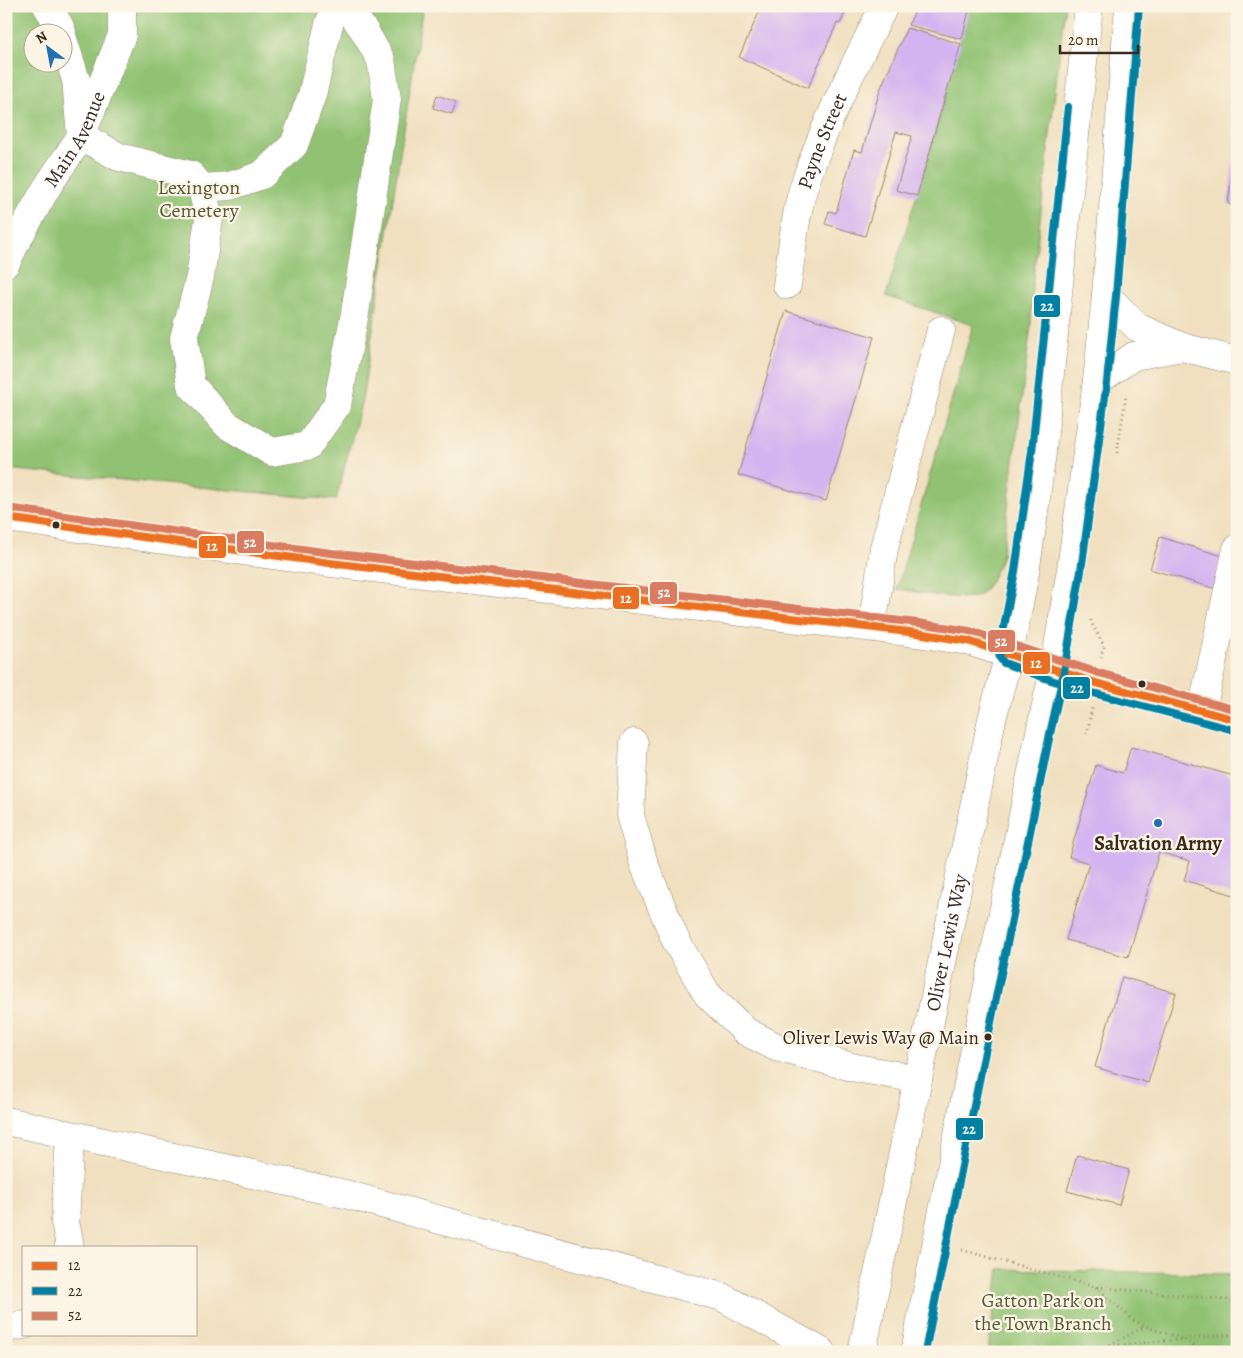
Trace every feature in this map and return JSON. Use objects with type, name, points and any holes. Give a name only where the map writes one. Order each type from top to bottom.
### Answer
[{"type":"main road","points":[[47,6],[57,22]]},
{"type":"main road","name":"Main Avenue","points":[[6,263],[47,187],[81,136],[122,35],[122,6]]},
{"type":"main road","points":[[202,188],[230,186],[262,174],[294,145],[312,94],[329,24],[336,6]]},
{"type":"main road","points":[[72,67],[76,80],[81,136],[120,157],[191,175],[202,188],[209,219],[200,276],[184,338],[191,385],[227,425],[272,452],[308,446],[337,405],[354,313],[387,99],[381,60],[348,6]]},
{"type":"main road","name":"Payne Street","points":[[786,285],[805,182],[824,130],[884,6]]},
{"type":"main road","name":"Oliver Lewis Way","points":[[862,1352],[992,720],[1009,654],[1025,573],[1042,452],[1089,6]]},
{"type":"main road","points":[[918,1340],[968,1084],[1054,670],[1071,569],[1097,381],[1106,295],[1129,6]]},
{"type":"main road","points":[[1106,295],[1137,327],[1182,347],[1237,361]]},
{"type":"main road","points":[[872,627],[884,548],[941,330]]},
{"type":"main road","points":[[1097,381],[1134,356],[1182,347]]},
{"type":"main road","points":[[6,518],[330,563],[872,627],[968,641],[1096,683],[1237,720]]},
{"type":"main road","points":[[1202,710],[1237,549]]},
{"type":"main road","points":[[634,743],[630,815],[644,864],[676,941],[707,994],[745,1031],[776,1047],[856,1068],[918,1079]]},
{"type":"main road","points":[[6,1121],[345,1194],[722,1297],[822,1352]]},
{"type":"main road","points":[[69,1246],[65,1222],[70,1136]]},
{"type":"main road","points":[[6,1328],[22,1325]]},
{"type":"path","points":[[959,1249],[1096,1287],[1237,1301]]},
{"type":"path","points":[[1096,1287],[1134,1320],[1145,1326],[1182,1339],[1206,1352]]},
{"type":"path","points":[[1108,1346],[1145,1326]]},
{"type":"path","points":[[1070,1352],[1077,1349],[1237,1334]]},
{"type":"green space","name":"Lexington Cemetery","points":[[6,6],[423,6],[362,400],[336,500],[6,469]]},
{"type":"green space","points":[[970,6],[1065,6],[1032,288],[1031,325],[1002,555],[993,577],[983,592],[979,595],[963,598],[897,589],[973,325],[886,296],[933,141]]},
{"type":"green space","name":"Gatton Park on the Town Branch","points":[[999,1269],[1237,1274],[1237,1352],[988,1352]]},
{"type":"building","points":[[762,6],[848,6],[840,24],[837,23],[808,88],[739,57]]},
{"type":"building","points":[[918,6],[970,6],[962,39],[908,25]]},
{"type":"building","points":[[907,28],[961,44],[917,196],[896,190],[912,136],[896,132],[865,236],[825,224],[829,211],[836,213],[854,150],[862,152],[880,90]]},
{"type":"building","points":[[437,95],[456,102],[452,114],[433,108]]},
{"type":"building","points":[[1237,140],[1237,205],[1228,204]]},
{"type":"building","points":[[786,311],[874,337],[826,501],[738,475]]},
{"type":"building","points":[[1160,537],[1226,557],[1216,589],[1150,569]]},
{"type":"building","name":"Salvation Army","points":[[1131,747],[1237,777],[1233,793],[1237,794],[1237,896],[1184,880],[1190,861],[1159,852],[1128,957],[1066,940],[1089,863],[1069,857],[1096,765],[1123,773]]},
{"type":"building","points":[[1122,977],[1176,993],[1148,1083],[1095,1067]]},
{"type":"building","points":[[1077,1155],[1129,1170],[1119,1205],[1067,1191]]},
{"type":"transit line","name":"22","points":[[925,1352],[1064,672],[1081,571],[1107,382],[1116,296],[1139,7]]},
{"type":"transit line","name":"22","points":[[1068,107],[1032,451],[1015,571],[999,652],[1000,658],[1004,663],[1093,693],[1234,730]]},
{"type":"transit line","name":"52","points":[[7,508],[331,553],[918,623],[970,631],[1099,673],[1237,710]]},
{"type":"transit line","name":"12","points":[[6,518],[330,563],[917,633],[968,641],[1096,683],[1237,720]]},
{"type":"place","name":"Salvation Army","points":[[1158,823]]},
{"type":"place","name":"Oliver Lewis Way @ Main","points":[[988,1037]]}]
